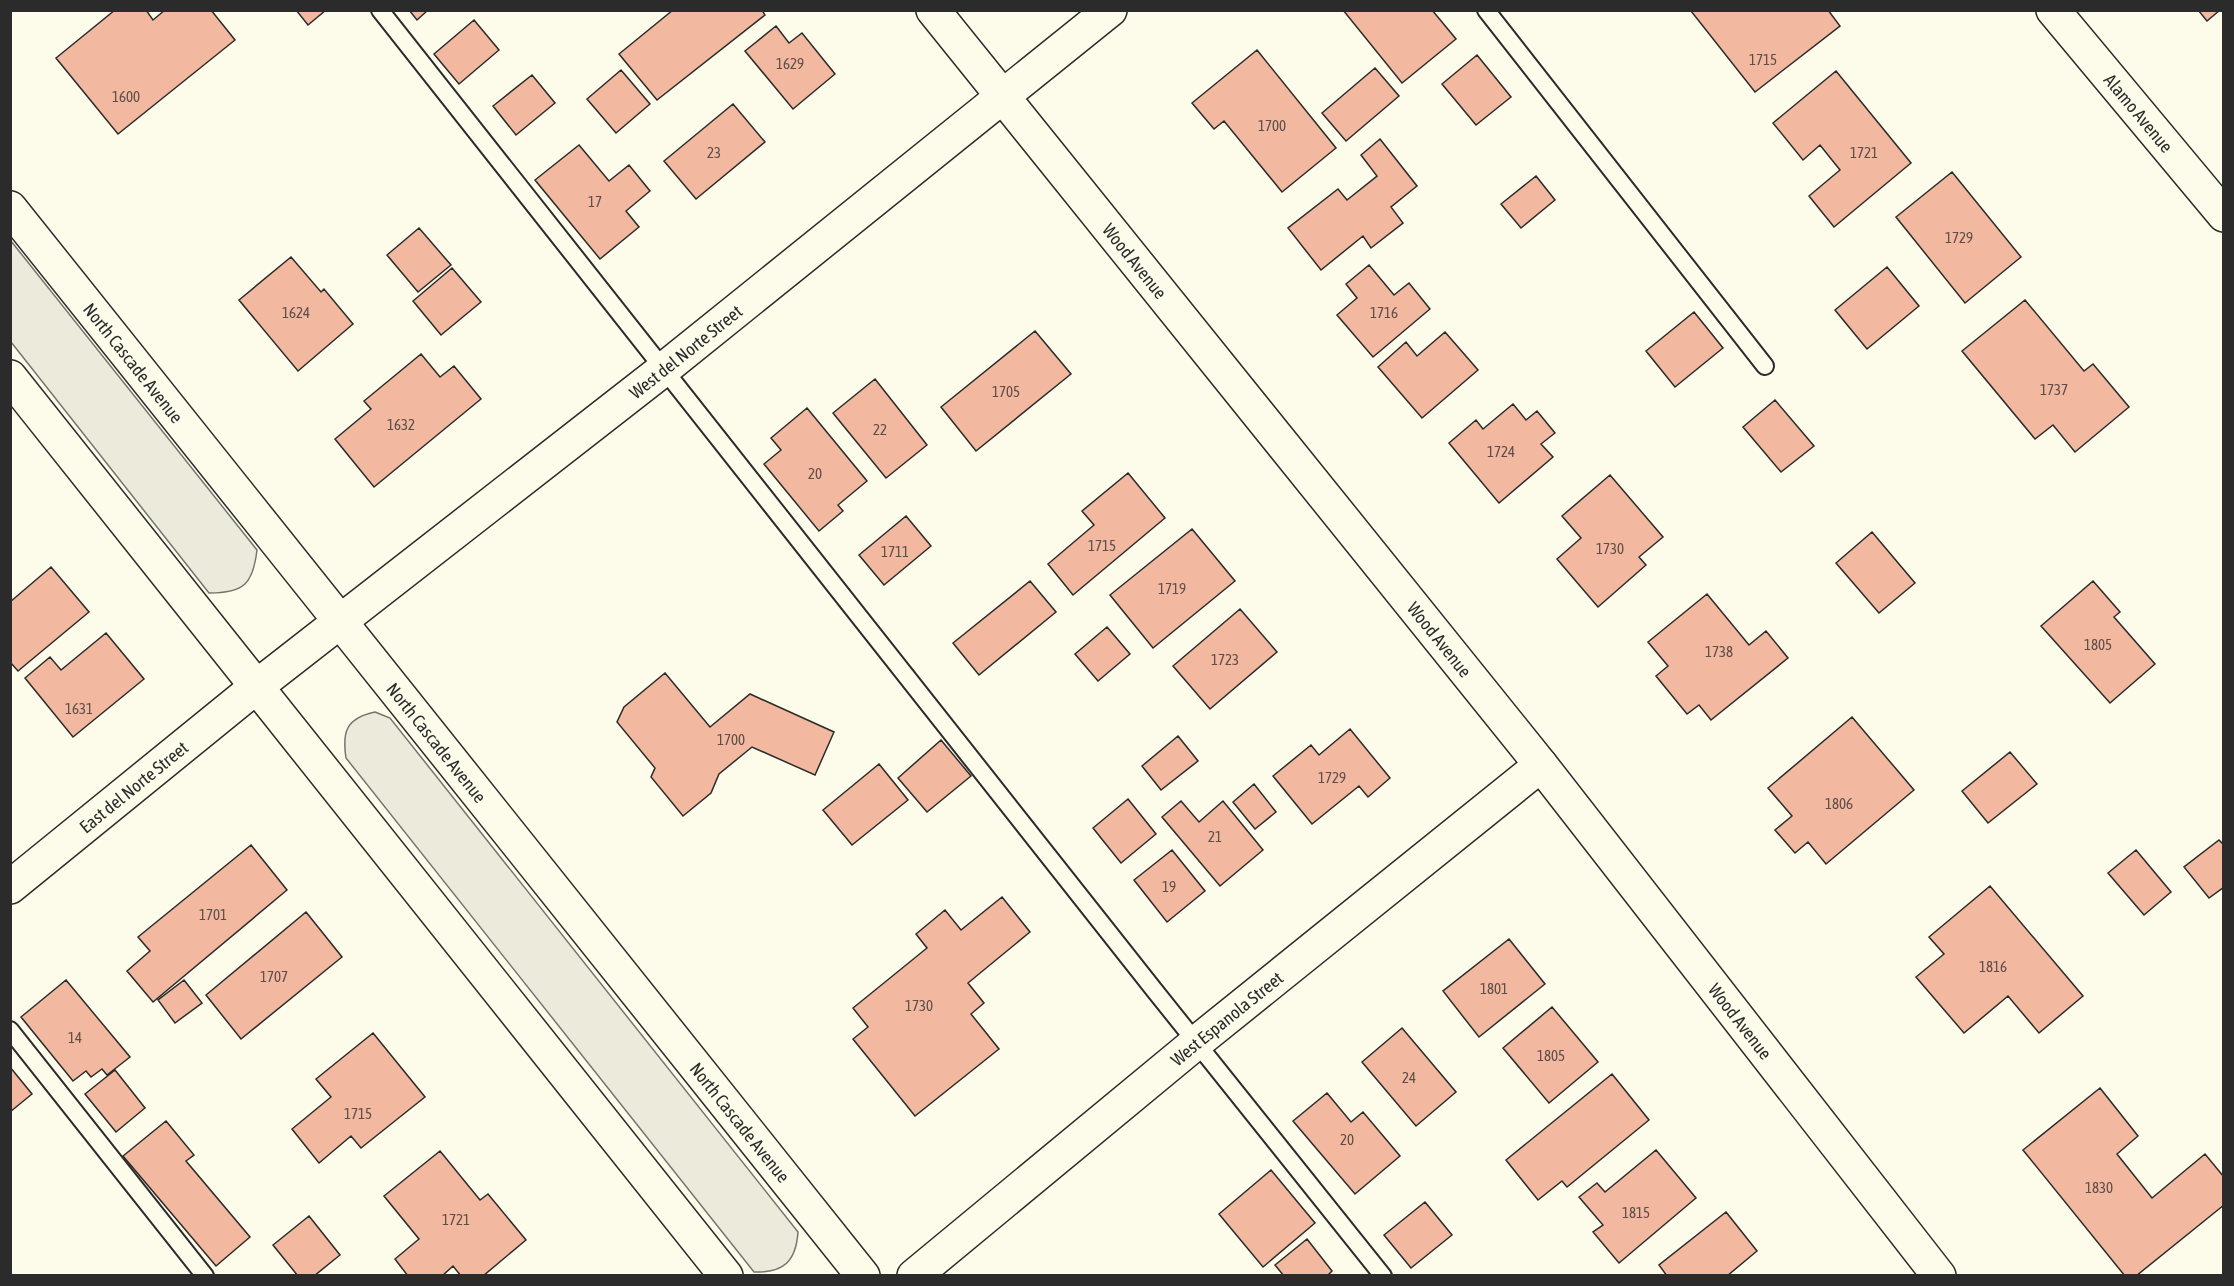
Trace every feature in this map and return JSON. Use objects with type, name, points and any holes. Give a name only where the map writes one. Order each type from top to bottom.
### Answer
[{"type":"street","name":"Wood Avenue","points":[[933,10],[1541,765],[1939,1275]]},
{"type":"street","name":"West del Norte Street","points":[[256,687],[664,369],[1110,10]]},
{"type":"street","name":"Alamo Avenue","points":[[2053,10],[2223,215]]},
{"type":"street","name":"North Cascade Avenue","points":[[10,208],[863,1275]]},
{"type":"street","points":[[10,377],[726,1275]]},
{"type":"street","name":"East del Norte Street","points":[[10,887],[256,687]]},
{"type":"street","name":"West Espanola Street","points":[[914,1275],[1197,1042],[1541,765]]},
{"type":"lane","points":[[380,10],[1383,1275]]},
{"type":"lane","points":[[1486,10],[1765,366]]},
{"type":"lane","points":[[10,1030],[205,1275]]},
{"type":"shaded area","points":[[11,241],[257,550],[253,571],[245,584],[231,591],[209,593],[11,342]]},
{"type":"shaded area","points":[[375,712],[390,718],[798,1232],[791,1258],[781,1267],[764,1272],[754,1272],[346,758],[345,741],[348,727],[358,718]]},
{"type":"building","points":[[115,10],[146,10],[153,20],[165,10],[211,10],[235,40],[118,134],[56,58]]},
{"type":"building","points":[[296,10],[326,10],[308,25]]},
{"type":"building","points":[[409,10],[428,10],[417,20]]},
{"type":"building","points":[[673,10],[762,10],[765,15],[657,100],[619,54]]},
{"type":"building","points":[[1343,10],[1432,10],[1456,39],[1402,83]]},
{"type":"building","points":[[1828,10],[1840,26],[1755,92],[1691,11]]},
{"type":"building","points":[[2198,10],[2220,10],[2207,21]]},
{"type":"building","points":[[474,20],[499,50],[459,84],[434,54]]},
{"type":"building","points":[[776,26],[789,43],[802,33],[835,74],[793,109],[745,51]]},
{"type":"building","points":[[1257,50],[1336,148],[1282,192],[1224,121],[1214,129],[1192,103]]},
{"type":"building","points":[[1477,55],[1511,97],[1476,125],[1442,84]]},
{"type":"building","points":[[1375,68],[1399,96],[1346,141],[1322,113]]},
{"type":"building","points":[[621,70],[650,104],[616,133],[587,99]]},
{"type":"building","points":[[1836,71],[1911,163],[1834,227],[1809,196],[1840,170],[1820,145],[1803,160],[1773,123]]},
{"type":"building","points":[[532,75],[555,103],[516,135],[493,106]]},
{"type":"building","points":[[733,104],[765,142],[696,199],[664,161]]},
{"type":"building","points":[[1380,139],[1417,186],[1391,207],[1403,223],[1371,248],[1363,236],[1321,270],[1288,228],[1338,189],[1347,200],[1377,176],[1361,155]]},
{"type":"building","points":[[579,145],[609,181],[629,165],[650,191],[626,211],[639,227],[600,259],[535,180]]},
{"type":"building","points":[[1952,172],[2021,257],[1965,303],[1896,217]]},
{"type":"building","points":[[1536,176],[1555,200],[1521,228],[1501,204]]},
{"type":"building","points":[[419,228],[451,265],[418,292],[387,255]]},
{"type":"building","points":[[291,257],[321,292],[324,289],[353,324],[298,371],[239,300]]},
{"type":"building","points":[[1369,265],[1394,295],[1409,283],[1430,309],[1373,357],[1337,315],[1357,298],[1346,284]]},
{"type":"building","points":[[1887,267],[1919,306],[1867,349],[1835,310]]},
{"type":"building","points":[[452,268],[481,302],[441,335],[413,301]]},
{"type":"building","points":[[2025,300],[2084,371],[2093,364],[2129,407],[2075,452],[2053,425],[2035,439],[1962,351]]},
{"type":"building","points":[[1694,312],[1723,348],[1675,387],[1646,351]]},
{"type":"building","points":[[1035,331],[1071,374],[976,451],[941,407]]},
{"type":"building","points":[[1445,332],[1478,370],[1422,418],[1378,367],[1406,342],[1417,356]]},
{"type":"building","points":[[421,354],[440,377],[454,366],[481,399],[374,487],[335,439],[371,409],[364,401]]},
{"type":"building","points":[[875,379],[927,445],[886,478],[833,413]]},
{"type":"building","points":[[1775,400],[1814,446],[1781,472],[1743,427]]},
{"type":"building","points":[[1513,404],[1526,420],[1537,411],[1555,433],[1541,444],[1553,457],[1499,503],[1449,443],[1476,420],[1483,429]]},
{"type":"building","points":[[807,408],[867,481],[838,505],[843,511],[819,531],[764,464],[781,450],[771,438]]},
{"type":"building","points":[[1128,473],[1165,518],[1073,595],[1048,564],[1094,525],[1082,511]]},
{"type":"building","points":[[1610,475],[1663,537],[1639,557],[1646,565],[1598,607],[1557,559],[1581,538],[1562,516]]},
{"type":"building","points":[[906,516],[931,546],[884,585],[859,555]]},
{"type":"building","points":[[1192,529],[1235,581],[1153,648],[1110,595]]},
{"type":"building","points":[[1872,532],[1915,583],[1879,613],[1836,563]]},
{"type":"building","points":[[51,567],[89,612],[18,671],[10,662],[10,602]]},
{"type":"building","points":[[1030,581],[1056,612],[979,675],[953,643]]},
{"type":"building","points":[[2093,581],[2120,612],[2114,617],[2155,664],[2110,703],[2041,626]]},
{"type":"building","points":[[1707,594],[1749,645],[1766,631],[1788,658],[1711,720],[1699,705],[1687,714],[1656,676],[1668,666],[1648,642]]},
{"type":"building","points":[[1240,609],[1277,652],[1210,709],[1173,666]]},
{"type":"building","points":[[1107,627],[1130,654],[1098,681],[1075,654]]},
{"type":"building","points":[[106,633],[144,679],[73,737],[25,678],[50,657],[61,670]]},
{"type":"building","points":[[665,673],[710,727],[750,694],[834,732],[815,775],[752,747],[719,774],[711,793],[683,816],[651,777],[655,768],[617,722],[624,707]]},
{"type":"building","points":[[1852,717],[1914,790],[1826,864],[1808,842],[1795,853],[1775,830],[1792,816],[1768,788]]},
{"type":"building","points":[[1350,729],[1390,778],[1368,797],[1359,786],[1312,824],[1273,776],[1311,745],[1319,755]]},
{"type":"building","points":[[1178,736],[1198,761],[1161,790],[1142,766]]},
{"type":"building","points":[[941,740],[971,776],[927,812],[898,778]]},
{"type":"building","points":[[2010,752],[2037,784],[1988,823],[1962,791]]},
{"type":"building","points":[[879,764],[908,800],[852,845],[823,810]]},
{"type":"building","points":[[1254,784],[1276,812],[1255,829],[1233,802]]},
{"type":"building","points":[[1128,799],[1156,834],[1121,863],[1093,828]]},
{"type":"building","points":[[1181,801],[1199,822],[1223,801],[1263,850],[1220,886],[1162,817]]},
{"type":"building","points":[[2219,840],[2224,845],[2224,887],[2209,898],[2184,867]]},
{"type":"building","points":[[251,845],[287,890],[153,1002],[127,971],[150,951],[138,937]]},
{"type":"building","points":[[1172,850],[1205,891],[1167,922],[1134,880]]},
{"type":"building","points":[[2136,850],[2171,892],[2144,915],[2108,873]]},
{"type":"building","points":[[1990,886],[2083,996],[2039,1033],[2008,996],[1964,1033],[1916,977],[1944,954],[1929,937]]},
{"type":"building","points":[[1002,897],[1030,932],[968,983],[984,1003],[971,1014],[999,1049],[915,1116],[853,1039],[868,1027],[853,1008],[927,948],[916,934],[945,910],[961,930]]},
{"type":"building","points":[[306,912],[342,957],[241,1039],[206,995]]},
{"type":"building","points":[[1509,939],[1545,984],[1479,1037],[1443,991]]},
{"type":"building","points":[[66,980],[130,1057],[107,1075],[102,1069],[91,1077],[86,1071],[73,1081],[21,1017]]},
{"type":"building","points":[[184,980],[202,1003],[175,1023],[158,1000]]},
{"type":"building","points":[[1552,1007],[1598,1062],[1549,1103],[1503,1048]]},
{"type":"building","points":[[1402,1028],[1456,1092],[1416,1126],[1362,1062]]},
{"type":"building","points":[[373,1033],[425,1097],[361,1148],[351,1136],[319,1163],[292,1129],[331,1097],[316,1079]]},
{"type":"building","points":[[10,1067],[32,1094],[10,1112]]},
{"type":"building","points":[[115,1070],[145,1108],[116,1132],[85,1094]]},
{"type":"building","points":[[1612,1074],[1649,1120],[1567,1187],[1562,1181],[1538,1200],[1506,1160]]},
{"type":"building","points":[[2100,1088],[2138,1136],[2117,1154],[2152,1198],[2205,1154],[2224,1177],[2224,1205],[2136,1276],[2125,1276],[2023,1150]]},
{"type":"building","points":[[1327,1093],[1351,1122],[1363,1112],[1400,1156],[1355,1194],[1293,1121]]},
{"type":"building","points":[[166,1121],[194,1155],[186,1161],[250,1237],[216,1266],[123,1156]]},
{"type":"building","points":[[1656,1150],[1696,1198],[1619,1263],[1593,1232],[1603,1225],[1579,1197],[1597,1183],[1605,1192]]},
{"type":"building","points":[[440,1151],[480,1200],[488,1194],[526,1240],[483,1276],[461,1276],[453,1266],[442,1276],[408,1276],[395,1259],[419,1239],[384,1196]]},
{"type":"building","points":[[1271,1170],[1315,1223],[1263,1267],[1219,1214]]},
{"type":"building","points":[[1425,1202],[1452,1235],[1411,1268],[1384,1235]]},
{"type":"building","points":[[1726,1212],[1757,1251],[1727,1276],[1667,1276],[1659,1265]]},
{"type":"building","points":[[309,1216],[340,1255],[314,1276],[298,1276],[273,1245]]},
{"type":"building","points":[[1307,1239],[1332,1271],[1327,1276],[1284,1276],[1275,1265]]}]
